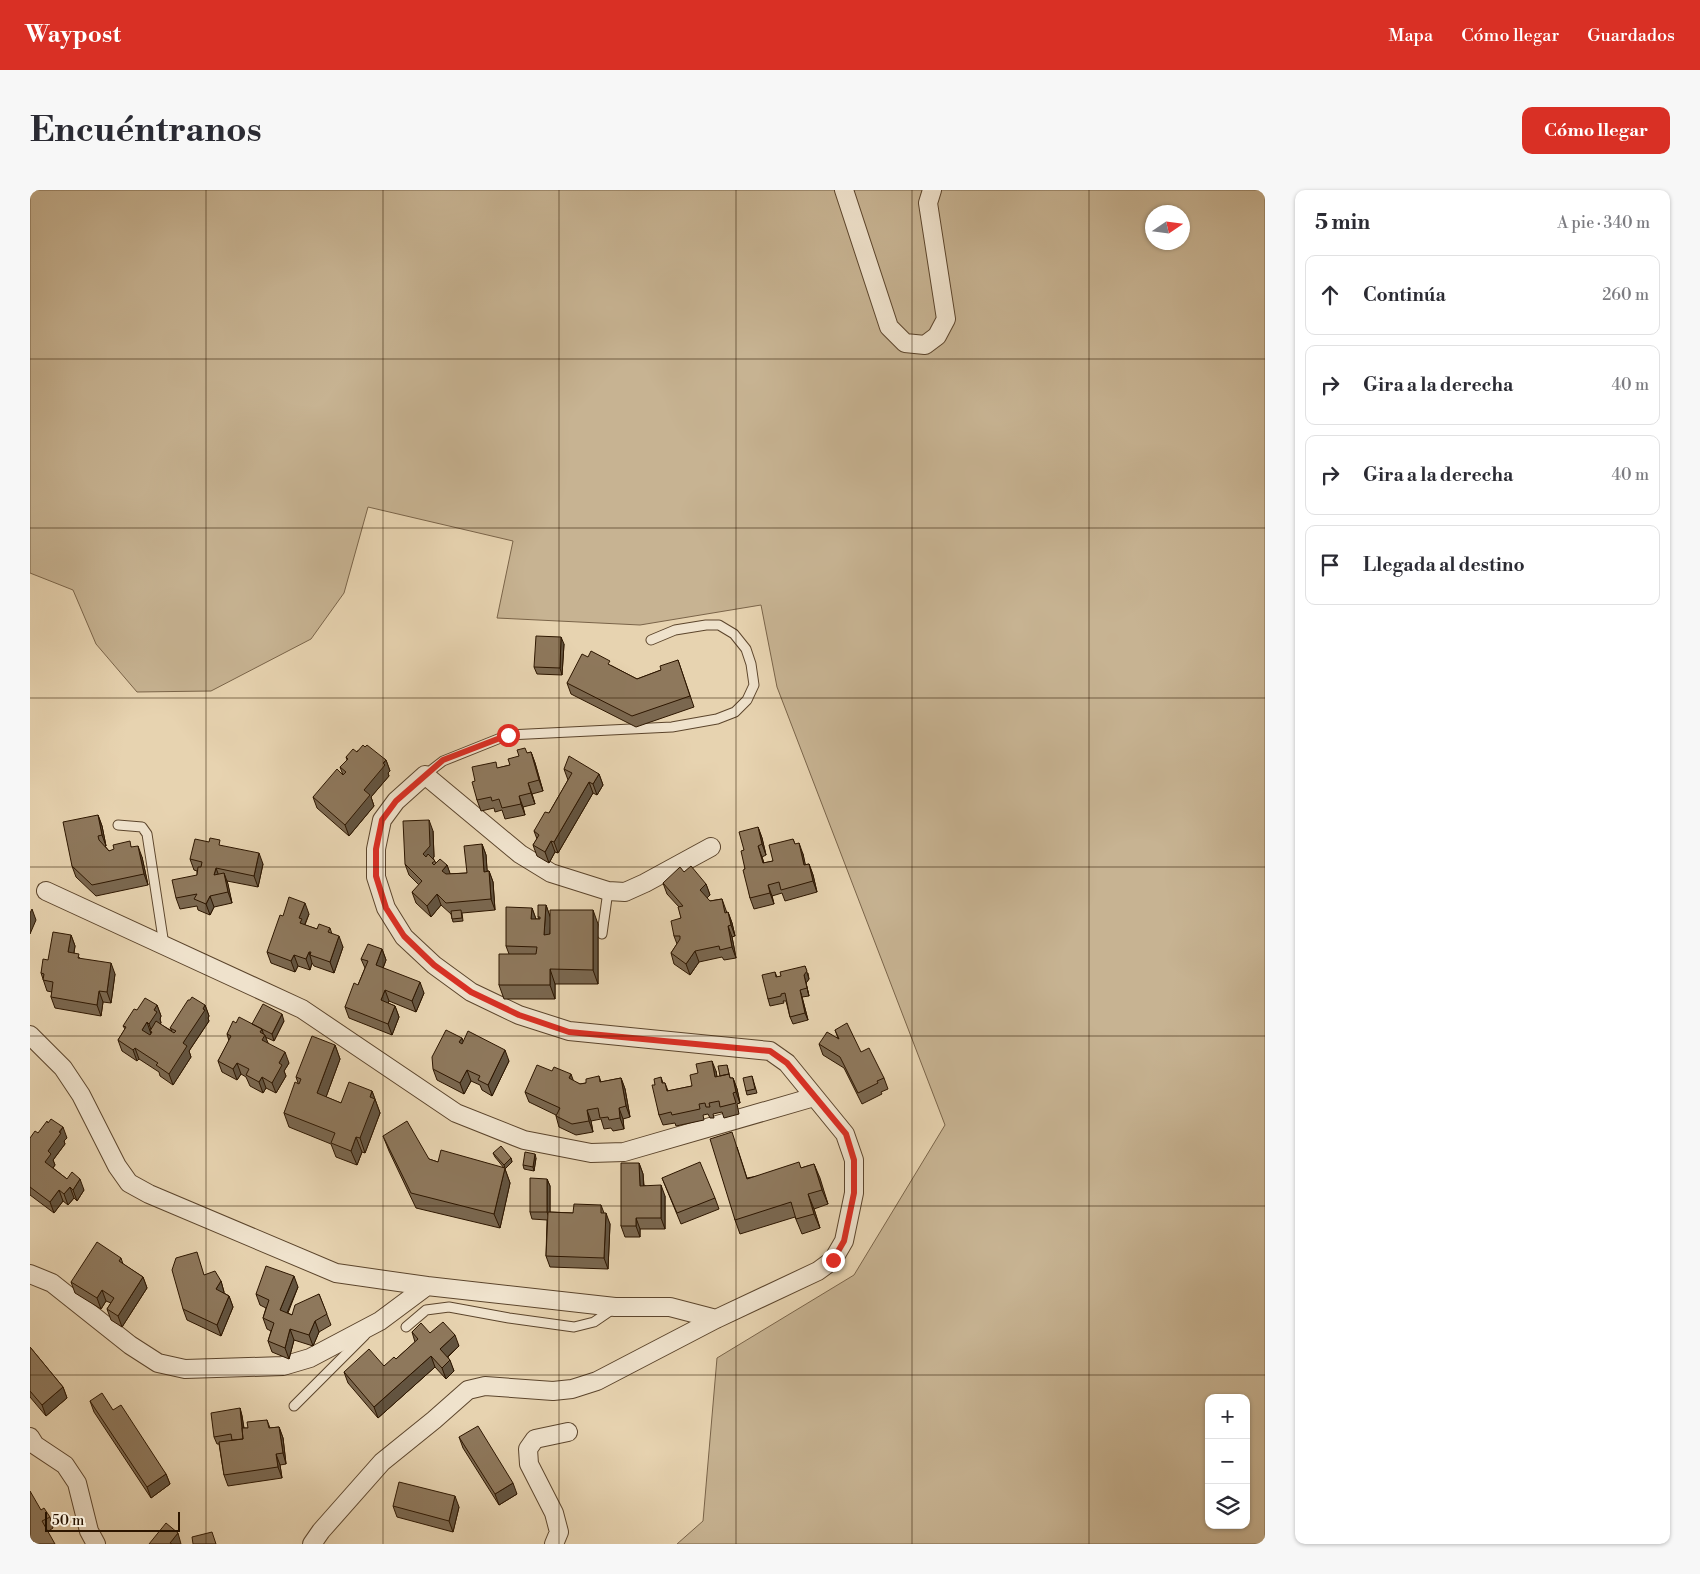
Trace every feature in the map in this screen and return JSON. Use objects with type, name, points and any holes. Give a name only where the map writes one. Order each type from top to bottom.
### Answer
[{"type":"street","points":[[844,190],[888,327],[904,343],[925,345],[937,336],[946,318],[928,203],[932,190]]},
{"type":"street","points":[[312,1544],[321,1530],[382,1462],[468,1390],[485,1386],[553,1392],[572,1389],[597,1381],[716,1319],[818,1271],[833,1260],[844,1241],[854,1193],[854,1160],[846,1134],[787,1063],[770,1051],[569,1032],[519,1015],[471,992],[434,965],[404,936],[386,908],[376,876],[376,849],[382,820],[396,801],[425,775],[520,854],[551,873],[608,891],[625,892],[711,847]]},
{"type":"street","points":[[46,891],[302,1009],[456,1113],[524,1140],[591,1153],[624,1152],[814,1097]]},
{"type":"street","points":[[30,1035],[64,1068],[81,1095],[117,1166],[129,1184],[336,1273],[427,1286],[615,1307],[670,1307],[716,1319]]},
{"type":"street","points":[[30,1274],[52,1283],[130,1345],[158,1363],[185,1369],[283,1366],[310,1358],[380,1321],[427,1286]]},
{"type":"street","points":[[554,1544],[559,1532],[554,1513],[529,1464],[528,1449],[535,1439],[568,1432]]},
{"type":"street","points":[[30,1437],[35,1445],[65,1465],[77,1483],[89,1531],[96,1544]]},
{"type":"lane","points":[[425,775],[443,760],[508,735],[672,727],[717,719],[735,712],[747,700],[754,684],[751,664],[746,649],[734,634],[719,625],[706,625],[675,630],[651,640]]},
{"type":"lane","points":[[118,825],[142,827],[147,834],[164,945]]},
{"type":"lane","points":[[602,934],[608,891]]},
{"type":"lane","points":[[406,1327],[426,1310],[449,1307],[574,1327],[594,1322],[615,1307]]},
{"type":"lane","points":[[294,1406],[380,1321]]},
{"type":"shaded area","points":[[30,190],[1265,190],[1265,1544],[677,1544],[703,1521],[717,1358],[854,1275],[945,1125],[777,687],[761,605],[640,625],[497,618],[513,541],[368,507],[344,593],[311,639],[211,691],[137,692],[96,644],[73,590],[30,573]]},
{"type":"building","points":[[536,636],[561,637],[560,668],[534,667]]},
{"type":"building","points":[[591,651],[610,661],[608,664],[637,679],[661,670],[660,666],[678,660],[690,696],[632,716],[567,683],[582,654],[588,657]]},
{"type":"building","points":[[363,745],[365,747],[367,745],[386,760],[383,763],[385,765],[364,790],[370,795],[345,825],[313,797],[337,769],[343,775],[346,772],[340,767],[348,759],[346,757],[353,749],[357,752]]},
{"type":"building","points":[[525,748],[527,753],[531,752],[539,780],[528,783],[531,793],[519,796],[521,804],[502,808],[499,799],[492,801],[491,797],[477,800],[472,782],[475,781],[472,767],[496,762],[497,768],[510,765],[508,759],[519,756],[517,750]]},
{"type":"building","points":[[569,756],[599,774],[593,784],[589,782],[554,842],[551,841],[545,852],[533,845],[539,835],[534,831],[545,812],[549,813],[572,773],[564,769]]},
{"type":"building","points":[[98,815],[102,835],[98,836],[99,840],[109,851],[114,849],[113,845],[130,841],[131,847],[138,846],[144,874],[92,885],[72,866],[63,822]]},
{"type":"building","points":[[429,820],[430,846],[423,854],[426,857],[428,854],[435,861],[432,863],[434,865],[440,859],[447,865],[442,871],[446,874],[467,873],[464,846],[482,844],[484,872],[489,871],[491,899],[446,903],[437,894],[427,906],[412,892],[422,881],[405,864],[403,821]]},
{"type":"building","points":[[758,827],[762,844],[758,846],[763,863],[773,861],[769,845],[793,839],[795,844],[799,843],[804,865],[809,864],[813,881],[781,890],[779,882],[768,885],[770,893],[750,898],[743,870],[745,869],[741,851],[744,850],[739,832]]},
{"type":"building","points":[[210,838],[220,840],[219,845],[259,853],[254,876],[216,868],[214,875],[224,873],[228,892],[210,896],[206,904],[194,899],[197,894],[176,898],[172,880],[197,875],[198,867],[201,867],[202,862],[190,859],[195,839],[209,842]]},
{"type":"building","points":[[691,866],[706,884],[700,890],[710,901],[722,899],[725,913],[728,912],[731,925],[728,926],[732,947],[720,950],[719,946],[695,951],[686,964],[671,953],[680,936],[674,936],[671,921],[681,918],[678,907],[683,906],[663,883],[680,867],[684,872]]},
{"type":"building","points":[[289,897],[305,903],[299,918],[302,919],[300,923],[317,929],[319,924],[330,928],[328,932],[339,936],[330,962],[310,955],[311,952],[309,952],[306,959],[294,955],[291,961],[267,952],[280,915],[283,916]]},
{"type":"building","points":[[538,905],[546,905],[544,935],[550,934],[550,910],[593,910],[593,970],[550,969],[550,985],[499,985],[499,954],[536,954],[537,947],[506,946],[506,907],[532,908],[531,919],[540,919],[538,917]]},
{"type":"building","points":[[461,910],[462,918],[452,919],[451,911]]},
{"type":"building","points":[[53,932],[71,935],[68,952],[79,954],[78,958],[111,963],[107,992],[99,991],[97,1005],[51,997],[53,982],[43,980],[44,974],[41,973],[43,959],[48,960]]},
{"type":"building","points":[[368,944],[382,949],[376,965],[420,982],[412,1001],[385,990],[381,1000],[395,1006],[388,1024],[345,1007],[354,983],[358,985],[368,961],[361,959]]},
{"type":"building","points":[[805,966],[807,971],[804,975],[807,988],[800,990],[805,1013],[790,1017],[785,993],[768,999],[762,975],[775,972],[776,977],[781,976],[780,972]]},
{"type":"building","points":[[192,997],[205,1005],[203,1009],[205,1010],[183,1043],[187,1046],[169,1074],[156,1065],[158,1063],[135,1048],[133,1050],[118,1040],[126,1027],[123,1026],[134,1009],[137,1010],[145,998],[157,1005],[154,1010],[157,1012],[149,1024],[147,1022],[142,1030],[150,1035],[152,1032],[150,1031],[156,1021],[174,1033],[176,1031],[170,1028],[188,1000]]},
{"type":"building","points":[[263,1004],[282,1014],[272,1034],[252,1024]]},
{"type":"building","points":[[239,1017],[262,1029],[260,1032],[265,1035],[262,1040],[285,1052],[279,1063],[282,1065],[272,1083],[262,1077],[259,1082],[246,1075],[249,1069],[237,1063],[233,1069],[218,1061],[231,1036],[227,1034],[233,1021],[236,1023]]},
{"type":"building","points":[[847,1023],[861,1052],[869,1048],[884,1078],[858,1093],[840,1057],[819,1044],[827,1032],[839,1039],[835,1030]]},
{"type":"building","points":[[446,1030],[462,1038],[459,1042],[462,1044],[468,1031],[505,1050],[488,1085],[478,1080],[480,1076],[467,1070],[460,1083],[433,1069],[432,1057]]},
{"type":"building","points":[[312,1036],[335,1045],[317,1093],[341,1103],[349,1082],[372,1091],[370,1097],[375,1099],[360,1138],[356,1137],[351,1151],[331,1143],[335,1133],[284,1113],[295,1082],[299,1084],[301,1079],[296,1077]]},
{"type":"building","points":[[712,1061],[715,1077],[729,1074],[730,1078],[733,1078],[736,1092],[733,1093],[736,1103],[720,1107],[719,1101],[709,1103],[710,1107],[706,1107],[705,1103],[699,1104],[700,1109],[672,1115],[671,1112],[659,1115],[652,1085],[655,1085],[654,1079],[661,1077],[667,1091],[692,1086],[690,1075],[698,1073],[696,1064]]},
{"type":"building","points":[[537,1065],[552,1071],[554,1067],[571,1074],[569,1078],[580,1084],[586,1083],[586,1079],[599,1076],[600,1082],[621,1078],[626,1106],[619,1108],[620,1118],[609,1120],[608,1117],[600,1118],[598,1108],[587,1110],[589,1121],[572,1124],[556,1116],[560,1108],[525,1092]]},
{"type":"building","points":[[727,1065],[729,1074],[720,1076],[718,1066]]},
{"type":"building","points":[[752,1076],[755,1089],[746,1091],[743,1078]]},
{"type":"building","points":[[51,1119],[63,1127],[48,1151],[51,1154],[45,1162],[67,1179],[72,1172],[80,1179],[73,1190],[70,1187],[64,1194],[59,1190],[50,1202],[30,1187],[30,1138],[35,1131],[38,1133],[47,1121],[48,1123]]},
{"type":"building","points":[[407,1121],[429,1159],[438,1162],[441,1150],[505,1168],[494,1214],[411,1193],[383,1136]]},
{"type":"building","points":[[732,1132],[747,1179],[799,1162],[801,1168],[814,1164],[822,1190],[808,1194],[814,1214],[796,1219],[791,1202],[735,1220],[710,1139]]},
{"type":"building","points":[[501,1146],[511,1158],[504,1165],[493,1153]]},
{"type":"building","points":[[525,1152],[535,1154],[533,1167],[523,1165]]},
{"type":"building","points":[[700,1162],[715,1198],[677,1213],[662,1178]]},
{"type":"building","points":[[621,1163],[639,1163],[640,1186],[661,1185],[661,1218],[636,1218],[636,1226],[621,1226]]},
{"type":"building","points":[[530,1178],[547,1179],[547,1212],[530,1212]]},
{"type":"building","points":[[574,1204],[601,1205],[601,1213],[606,1213],[604,1258],[546,1256],[548,1212],[573,1213]]},
{"type":"building","points":[[97,1242],[121,1258],[119,1261],[143,1277],[118,1316],[107,1309],[114,1298],[102,1290],[97,1298],[71,1282]]},
{"type":"building","points":[[197,1252],[204,1275],[215,1271],[221,1281],[216,1289],[229,1296],[217,1325],[183,1309],[172,1270],[176,1258]]},
{"type":"building","points":[[266,1266],[294,1276],[280,1310],[292,1315],[295,1305],[319,1294],[327,1314],[315,1321],[309,1335],[290,1329],[285,1348],[268,1341],[274,1323],[263,1318],[269,1300],[256,1294]]},
{"type":"building","points":[[443,1322],[455,1335],[440,1349],[450,1360],[442,1368],[431,1356],[374,1407],[344,1372],[369,1349],[384,1366],[394,1357],[396,1359],[418,1339],[412,1332],[421,1323],[430,1333]]},
{"type":"building","points":[[30,1347],[63,1387],[42,1405],[30,1391]]},
{"type":"building","points":[[102,1393],[113,1410],[121,1405],[166,1474],[147,1487],[90,1401]]},
{"type":"building","points":[[240,1408],[243,1439],[232,1440],[231,1434],[214,1437],[211,1413]]},
{"type":"building","points":[[267,1420],[269,1428],[279,1427],[283,1453],[276,1454],[278,1467],[224,1475],[219,1442],[243,1439],[242,1428],[248,1428],[247,1422]]},
{"type":"building","points":[[478,1426],[513,1483],[495,1494],[459,1437]]},
{"type":"building","points":[[399,1482],[455,1496],[449,1521],[393,1506]]},
{"type":"building","points":[[30,1491],[41,1510],[44,1508],[50,1517],[42,1521],[55,1544],[30,1544]]},
{"type":"building","points":[[166,1523],[178,1533],[170,1543],[172,1544],[149,1544]]},
{"type":"building","points":[[212,1532],[216,1544],[193,1544],[192,1537]]},
{"type":"route","points":[[508,735],[443,760],[396,801],[382,820],[376,849],[376,876],[386,908],[404,936],[434,965],[471,992],[519,1015],[569,1032],[770,1051],[787,1063],[846,1134],[854,1160],[854,1193],[844,1241],[833,1260]]}]
